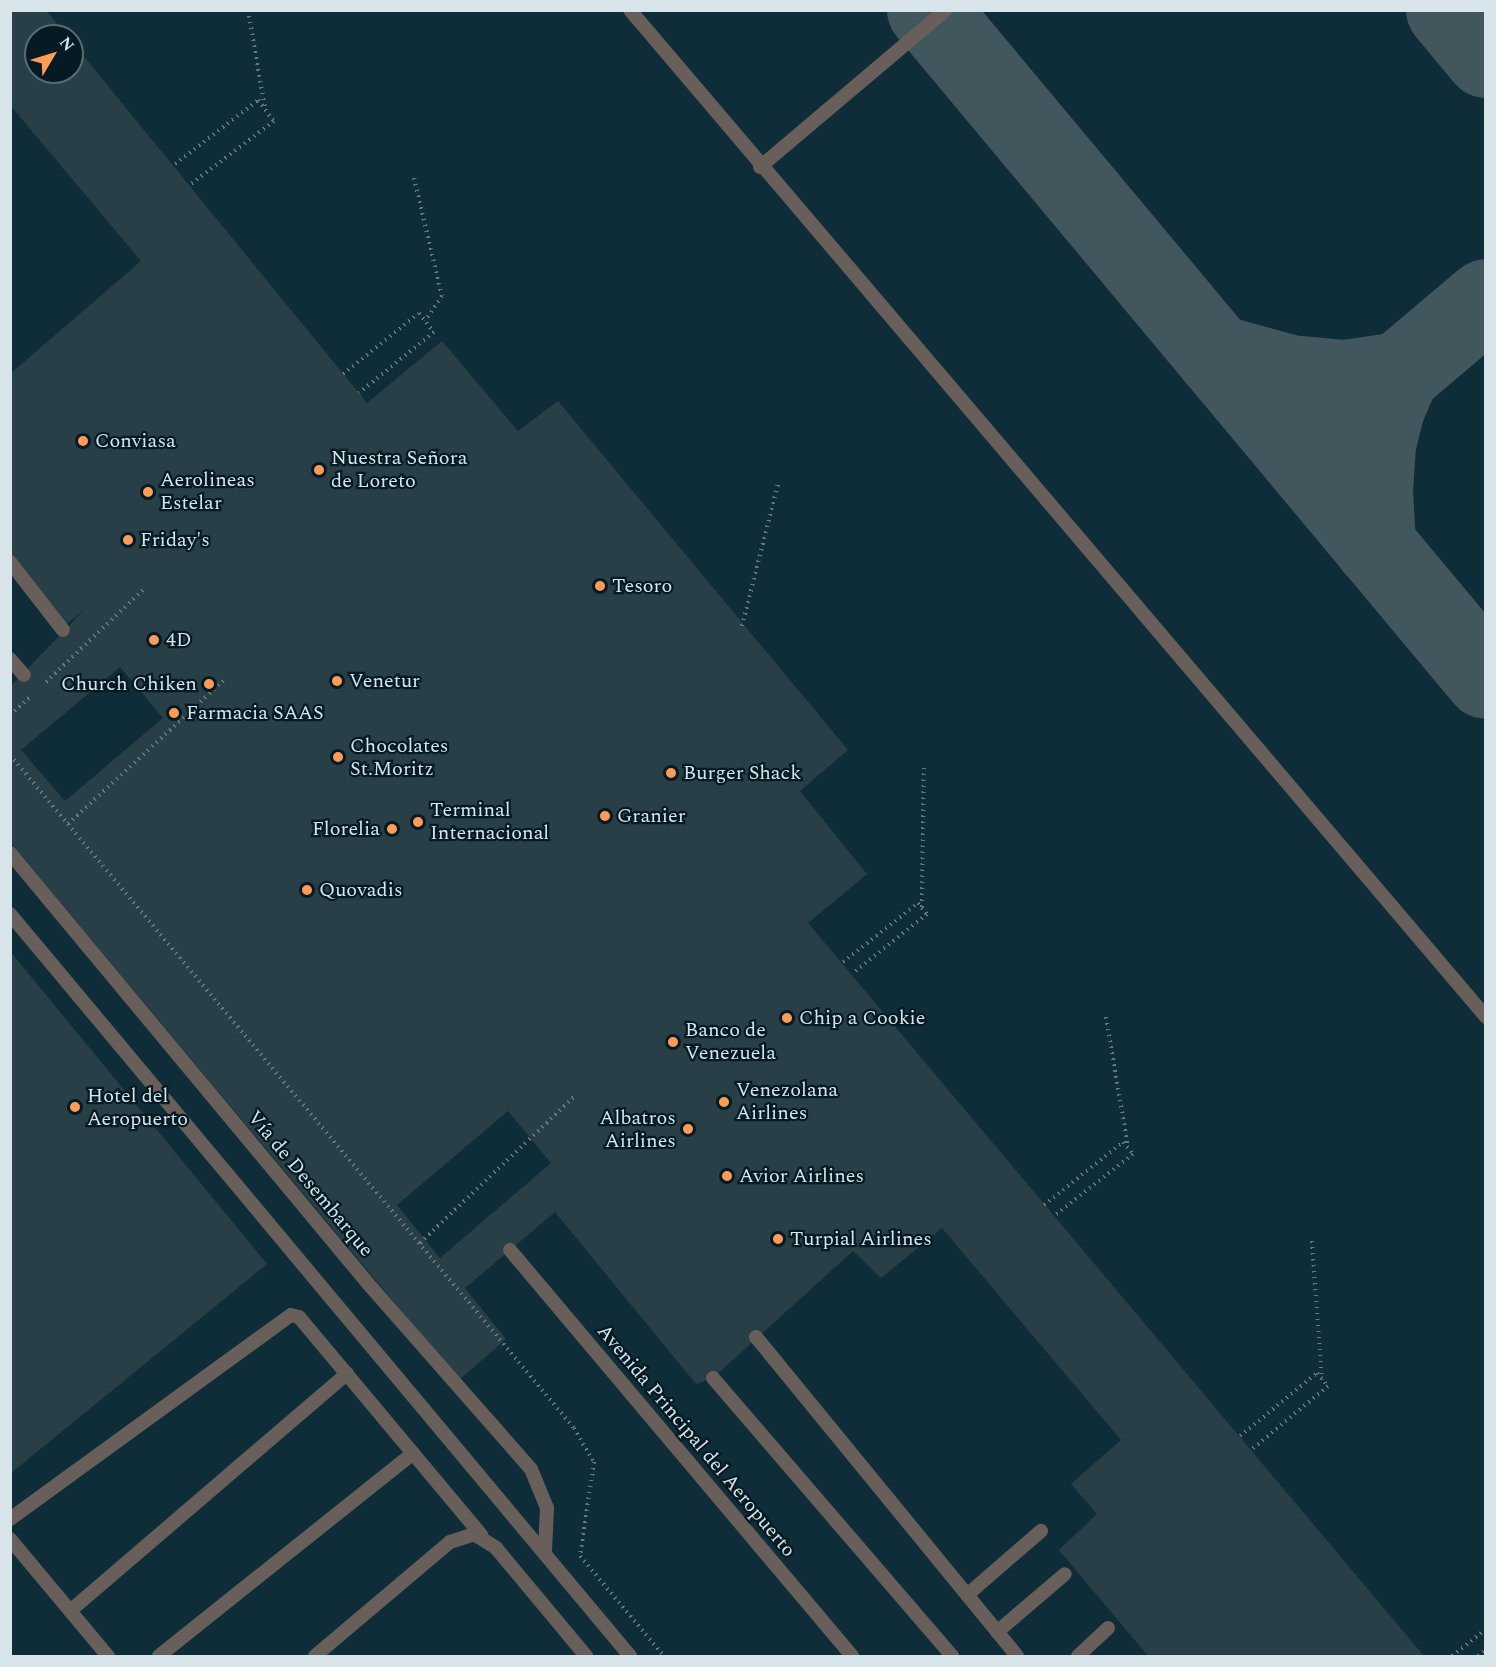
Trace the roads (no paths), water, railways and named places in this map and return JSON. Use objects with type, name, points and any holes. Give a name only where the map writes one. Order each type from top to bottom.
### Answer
[{"type":"lane","points":[[630,10],[760,167],[1485,1017]]},
{"type":"lane","points":[[760,167],[946,10]]},
{"type":"lane","points":[[10,562],[63,630]]},
{"type":"lane","points":[[10,659],[24,675]]},
{"type":"lane","name":"Vía de Desembarque","points":[[10,853],[371,1287],[531,1469],[547,1508],[544,1551]]},
{"type":"lane","points":[[10,914],[630,1656]]},
{"type":"lane","name":"Avenida Principal del Aeropuerto","points":[[510,1250],[852,1656]]},
{"type":"lane","points":[[10,1519],[291,1315],[299,1317],[481,1535],[586,1656]]},
{"type":"lane","points":[[756,1337],[1017,1656]]},
{"type":"lane","points":[[70,1611],[347,1374]]},
{"type":"lane","points":[[713,1378],[952,1656]]},
{"type":"lane","points":[[159,1656],[413,1454]]},
{"type":"lane","points":[[967,1595],[1041,1531]]},
{"type":"lane","points":[[315,1656],[450,1542],[464,1535],[481,1535]]},
{"type":"lane","points":[[10,1539],[108,1656]]},
{"type":"lane","points":[[997,1632],[1065,1574]]},
{"type":"lane","points":[[1078,1656],[1108,1628]]},
{"type":"place","name":"Conviasa","points":[[83,441]]},
{"type":"place","name":"Nuestra Señora de Loreto","points":[[319,470]]},
{"type":"place","name":"Aerolineas Estelar","points":[[148,492]]},
{"type":"place","name":"Friday's","points":[[128,540]]},
{"type":"place","name":"Tesoro","points":[[600,586]]},
{"type":"place","name":"4D","points":[[154,640]]},
{"type":"place","name":"Venetur","points":[[337,681]]},
{"type":"place","name":"Church Chiken","points":[[209,684]]},
{"type":"place","name":"Farmacia SAAS","points":[[174,713]]},
{"type":"place","name":"Chocolates St.Moritz","points":[[338,757]]},
{"type":"place","name":"Burger Shack","points":[[671,773]]},
{"type":"place","name":"Granier","points":[[605,816]]},
{"type":"place","name":"Terminal Internacional","points":[[418,822]]},
{"type":"place","name":"Florelia","points":[[392,829]]},
{"type":"place","name":"Quovadis","points":[[307,890]]},
{"type":"place","name":"Chip a Cookie","points":[[787,1018]]},
{"type":"place","name":"Banco de Venezuela","points":[[673,1042]]},
{"type":"place","name":"Venezolana Airlines","points":[[724,1102]]},
{"type":"place","name":"Hotel del Aeropuerto","points":[[75,1107]]},
{"type":"place","name":"Albatros Airlines","points":[[688,1129]]},
{"type":"place","name":"Avior Airlines","points":[[727,1176]]},
{"type":"place","name":"Turpial Airlines","points":[[778,1239]]}]
